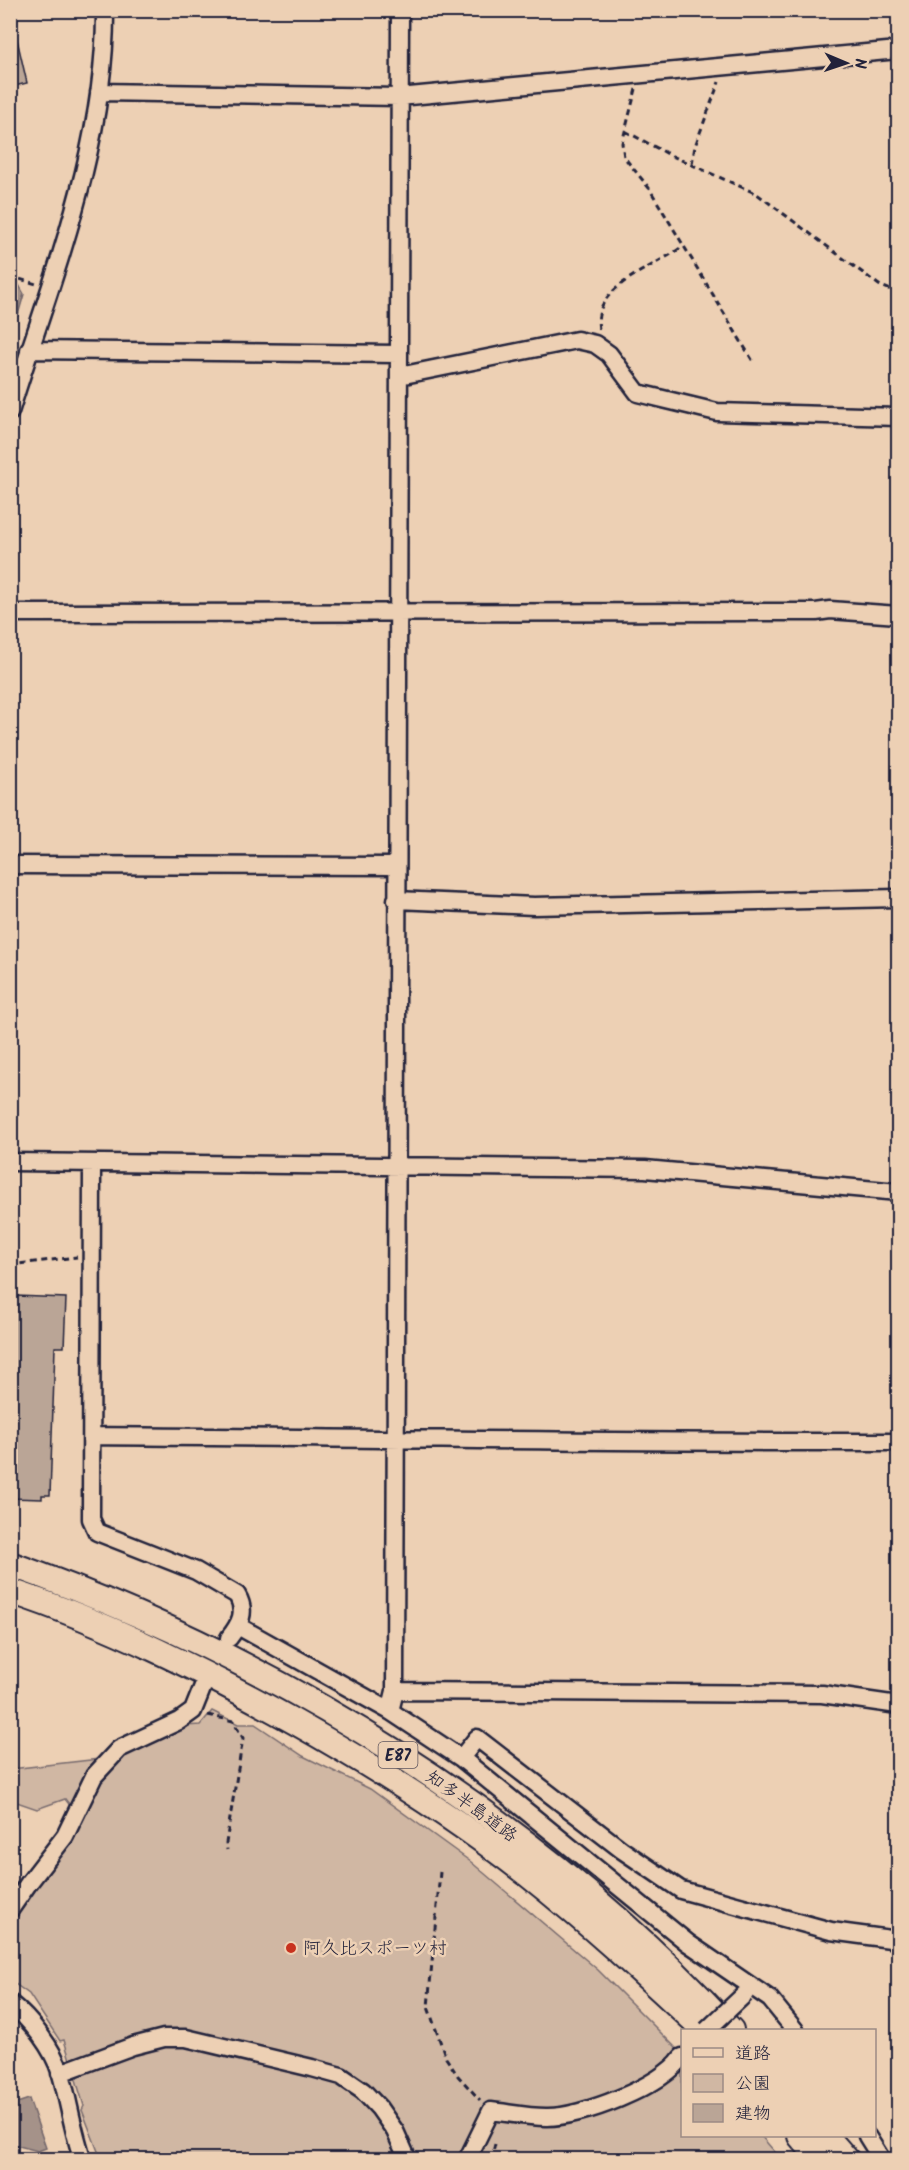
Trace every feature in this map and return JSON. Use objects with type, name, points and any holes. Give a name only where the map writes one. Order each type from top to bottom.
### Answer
[{"type":"highway","name":"知多半島道路","points":[[10,1564],[108,1600],[237,1663],[357,1729],[448,1787],[535,1852],[633,1933],[729,2029]]},
{"type":"highway","name":"知多半島道路","points":[[10,1591],[99,1624],[165,1653],[346,1751],[437,1810],[525,1873],[619,1950],[704,2029]]},
{"type":"highway","points":[[801,2137],[821,2160]]},
{"type":"highway","points":[[827,2137],[847,2160]]},
{"type":"street","points":[[10,412],[82,180],[99,92],[104,54],[105,10]]},
{"type":"street","points":[[390,1711],[395,1691],[400,10]]},
{"type":"street","points":[[99,92],[399,97],[898,50]]},
{"type":"street","points":[[399,376],[562,341],[577,340],[595,344],[609,354],[638,393],[717,412],[898,417]]},
{"type":"street","points":[[29,350],[398,354]]},
{"type":"street","points":[[10,613],[816,612],[830,610],[898,615]]},
{"type":"street","points":[[10,864],[396,867]]},
{"type":"street","points":[[396,900],[534,906],[898,898]]},
{"type":"street","points":[[10,1162],[395,1164],[645,1169],[898,1192]]},
{"type":"street","points":[[92,1163],[91,1519],[97,1532],[196,1571],[227,1587],[242,1603],[243,1613],[234,1632],[390,1711],[461,1758],[688,1943],[748,1989],[770,1999],[793,2029]]},
{"type":"street","points":[[92,1436],[395,1437],[516,1441],[898,1442]]},
{"type":"street","points":[[10,1910],[65,1836],[94,1776],[119,1749],[179,1721],[193,1711],[203,1686]]},
{"type":"street","points":[[395,1691],[822,1694],[898,1705]]},
{"type":"street","points":[[461,1758],[477,1738],[638,1862],[681,1890],[831,1931],[898,1940]]},
{"type":"street","points":[[708,2029],[748,1989]]},
{"type":"street","points":[[10,2003],[28,2020],[60,2073],[67,2109],[83,2160]]},
{"type":"street","points":[[60,2073],[133,2046],[164,2038],[186,2038],[255,2054],[341,2076],[379,2108],[395,2131],[408,2160]]},
{"type":"street","points":[[467,2160],[491,2111],[546,2117],[569,2115],[662,2076],[681,2057]]},
{"type":"street","points":[[868,2137],[882,2160]]},
{"type":"path","points":[[692,165],[695,146],[719,85],[718,66]]},
{"type":"path","points":[[636,73],[636,87],[622,143],[624,157],[649,188],[754,363]]},
{"type":"path","points":[[625,131],[692,165],[757,194],[879,285],[898,293]]},
{"type":"path","points":[[595,344],[599,331],[598,311],[607,295],[684,246]]},
{"type":"path","points":[[10,276],[49,288]]},
{"type":"path","points":[[10,1265],[93,1255]]},
{"type":"path","points":[[193,1711],[233,1721],[243,1738],[227,1850]]},
{"type":"path","points":[[440,1872],[428,2007],[446,2058],[458,2076],[491,2111]]},
{"type":"green space","name":"阿久比スポーツ村","points":[[212,1711],[238,1724],[255,1724],[303,1756],[370,1789],[471,1862],[598,1970],[681,2053],[681,2137],[762,2137],[781,2159],[101,2159],[82,2110],[84,2106],[64,2040],[60,2041],[29,1994],[11,1981],[11,1917],[76,1813],[65,1799],[37,1809],[11,1800],[11,1769],[108,1758],[185,1726],[200,1725]]},
{"type":"shaded area","points":[[11,282],[19,285],[24,294],[11,339]]},
{"type":"shaded area","points":[[29,2099],[46,2148],[38,2151],[11,2144],[11,2105]]},
{"type":"building","points":[[10,35],[16,35],[27,83],[10,87]]},
{"type":"building","points":[[16,1296],[66,1298],[64,1347],[55,1347],[50,1495],[42,1495],[42,1499],[10,1498],[10,1312],[16,1312]]},
{"type":"place","name":"阿久比スポーツ村","points":[[291,1948]]}]
